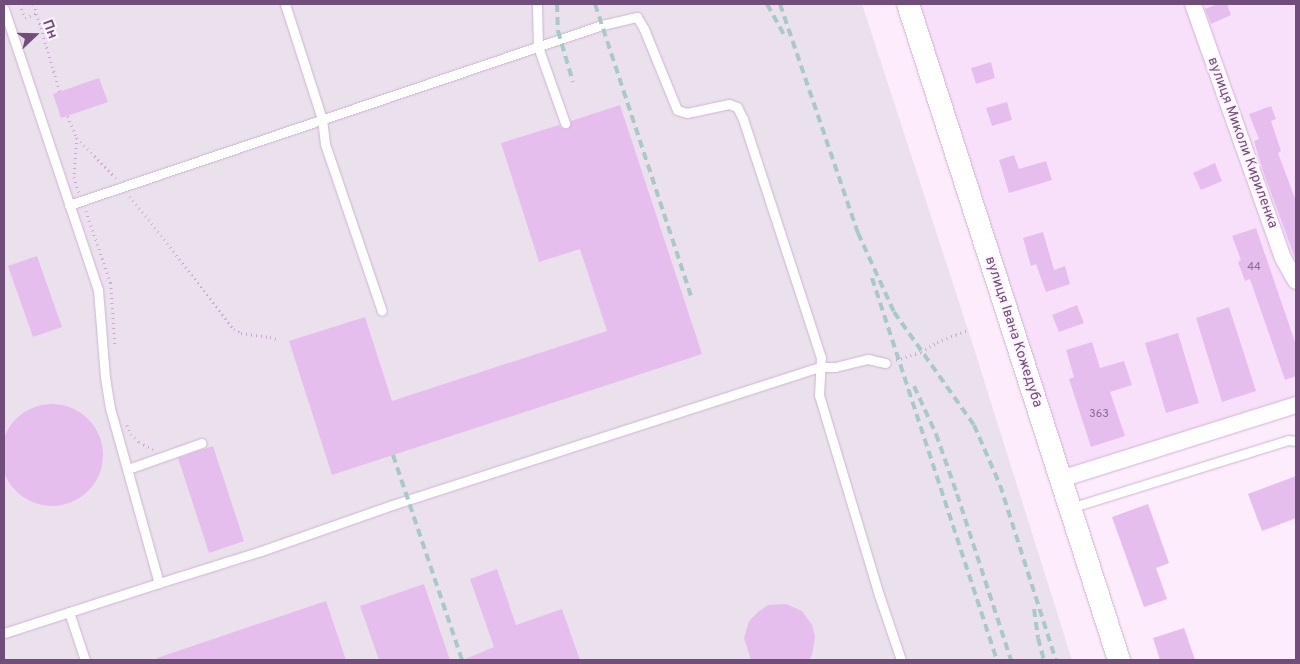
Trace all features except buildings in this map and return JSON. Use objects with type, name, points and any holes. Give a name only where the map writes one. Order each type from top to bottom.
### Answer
[{"type":"street","name":"вулиця Івана Кожедуба","points":[[908,4],[1119,660]]},
{"type":"street","name":"вулиця Миколи Кириленка","points":[[1193,4],[1283,258],[1296,280]]},
{"type":"street","points":[[1061,479],[1296,405]]},
{"type":"lane","points":[[285,4],[322,119],[324,144],[382,311]]},
{"type":"lane","points":[[537,4],[538,47],[564,123]]},
{"type":"lane","points":[[4,9],[98,290],[105,377],[110,408],[159,583]]},
{"type":"lane","points":[[69,205],[602,25],[637,17],[644,29],[677,110],[687,113],[729,104],[737,107],[743,120],[794,270],[821,357],[819,395],[879,595],[901,660]]},
{"type":"lane","points":[[4,632],[261,551],[392,505],[820,367],[835,367],[868,359],[886,363]]},
{"type":"lane","points":[[1070,508],[1288,440],[1296,441]]},
{"type":"lane","points":[[128,469],[202,443]]},
{"type":"lane","points":[[69,612],[85,660]]},
{"type":"path","points":[[20,4],[25,18],[37,13]]},
{"type":"path","points":[[34,4],[60,92]]},
{"type":"path","points":[[77,138],[123,186],[234,329],[241,333],[279,340]]},
{"type":"path","points":[[886,363],[921,352],[937,342],[968,330]]},
{"type":"shaded area","points":[[4,4],[862,4],[971,339],[1072,660],[4,660]]},
{"type":"shaded area","points":[[906,4],[1296,4],[1296,405],[1061,479]]},
{"type":"railway","points":[[557,4],[558,31],[573,82]]},
{"type":"railway","points":[[595,4],[691,296]]},
{"type":"railway","points":[[767,4],[786,38]]},
{"type":"railway","points":[[780,4],[858,233],[894,312],[974,425],[1000,485],[1056,660]]},
{"type":"railway","points":[[872,278],[997,660]]},
{"type":"railway","points":[[914,386],[936,434],[1011,660]]},
{"type":"railway","points":[[393,455],[462,660]]},
{"type":"railway","points":[[1034,609],[1038,638],[1044,660]]}]
